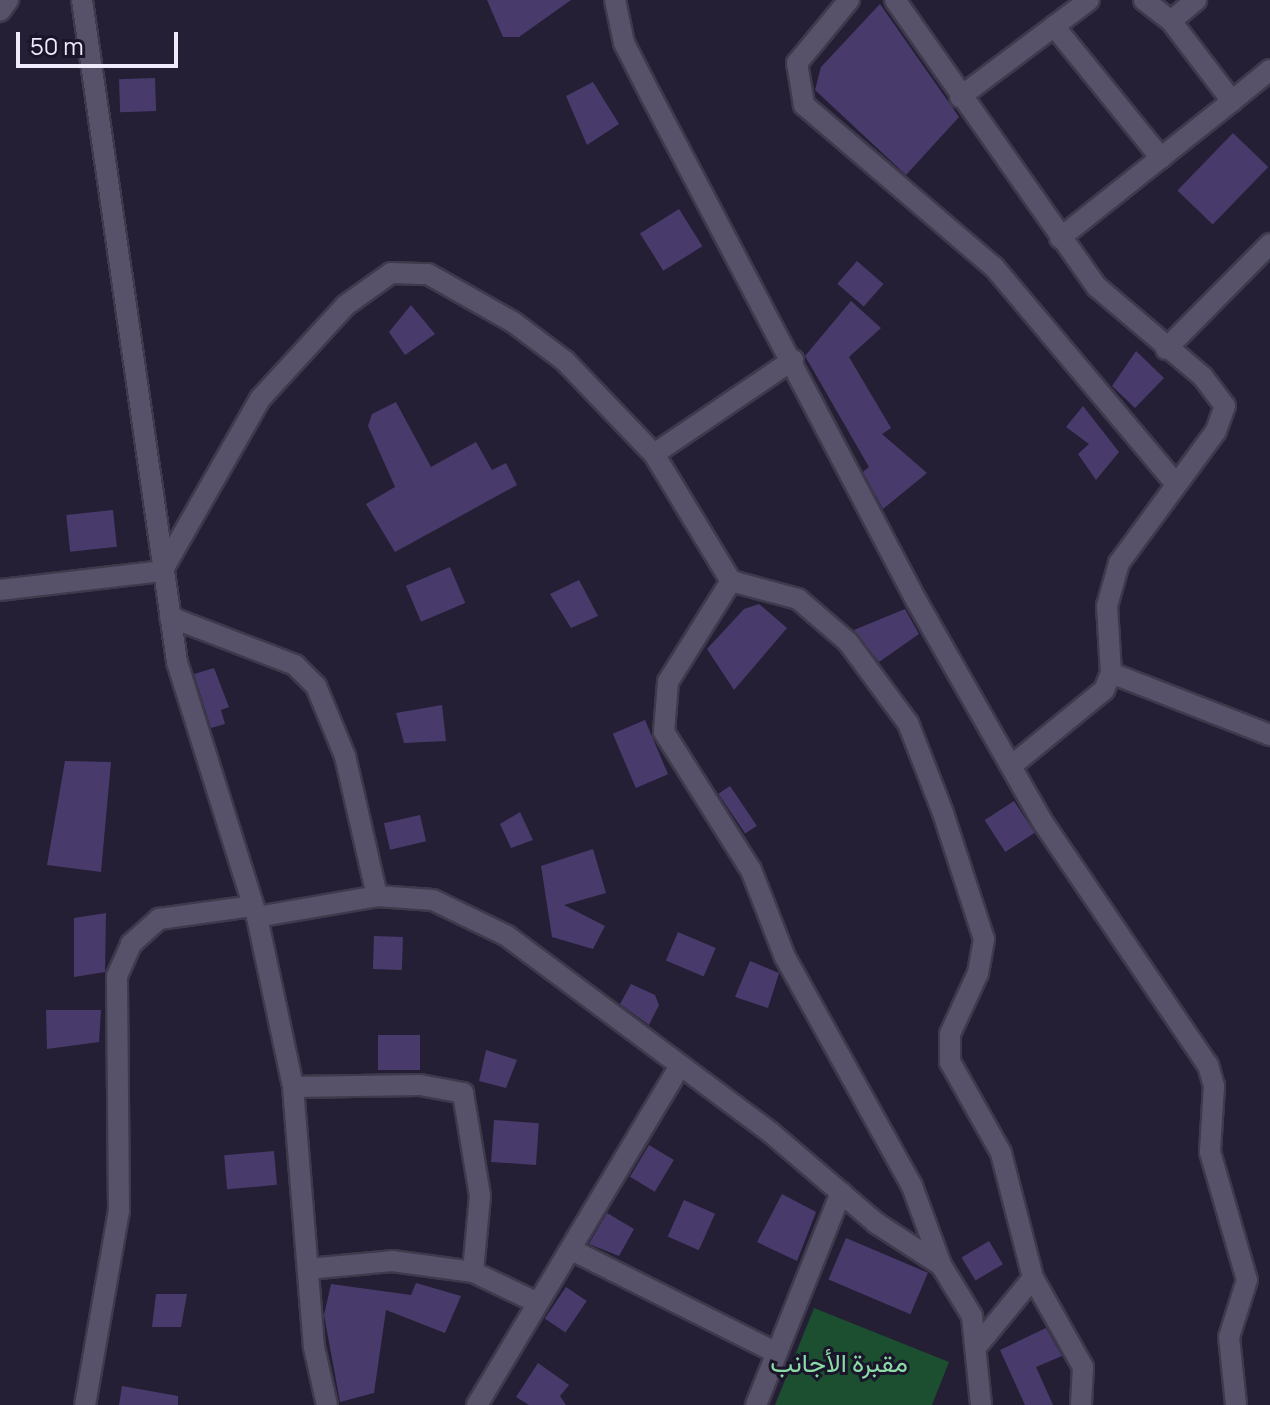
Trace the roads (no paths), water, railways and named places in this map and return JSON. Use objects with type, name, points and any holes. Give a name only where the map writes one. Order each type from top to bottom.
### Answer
[{"type":"street","points":[[0,11],[8,0]]},
{"type":"street","points":[[82,0],[177,662],[255,911],[293,1087],[308,1269],[327,1405]]},
{"type":"street","points":[[615,0],[637,68],[1011,766],[1105,919],[1208,1065],[1210,1152],[1247,1280],[1228,1348],[1236,1405]]},
{"type":"street","points":[[849,0],[797,63],[804,105],[994,267],[1176,484]]},
{"type":"street","points":[[895,0],[1060,238],[1118,310],[1203,377],[1225,406],[1216,431],[1131,542],[1111,585],[1111,673],[1088,709],[1011,766]]},
{"type":"street","points":[[960,97],[1089,0]]},
{"type":"street","points":[[1144,0],[1171,21],[1232,101]]},
{"type":"street","points":[[1171,21],[1196,0]]},
{"type":"street","points":[[1054,26],[1161,158]]},
{"type":"street","points":[[1060,238],[1270,70]]},
{"type":"street","points":[[1166,349],[1270,244]]},
{"type":"street","points":[[162,571],[260,399],[346,305],[391,273],[428,274],[513,322],[565,361],[654,454],[731,581],[772,589],[823,616],[908,723],[984,939],[978,973],[950,1034],[950,1062],[1001,1153],[1033,1278],[1083,1367],[1081,1405]]},
{"type":"street","points":[[654,454],[793,360]]},
{"type":"street","points":[[0,590],[162,571]]},
{"type":"street","points":[[731,581],[668,682],[661,705],[664,732],[751,870],[791,970],[912,1186],[941,1265]]},
{"type":"street","points":[[170,617],[295,665],[316,686],[345,756],[377,896]]},
{"type":"street","points":[[1111,673],[1270,735]]},
{"type":"street","points":[[85,1405],[119,1211],[117,976],[131,944],[159,919],[377,896],[433,900],[507,936],[941,1265],[959,1287],[978,1345],[981,1405]]},
{"type":"street","points":[[479,1405],[679,1067]]},
{"type":"street","points":[[293,1087],[420,1085],[463,1093],[480,1196],[473,1272]]},
{"type":"street","points":[[756,1405],[841,1192]]},
{"type":"street","points":[[572,1250],[777,1353]]},
{"type":"street","points":[[308,1269],[392,1261],[473,1272],[538,1303]]},
{"type":"street","points":[[978,1345],[1033,1278]]},
{"type":"park label","name":"مقبرة الأجانب","points":[[839,1363]]}]
